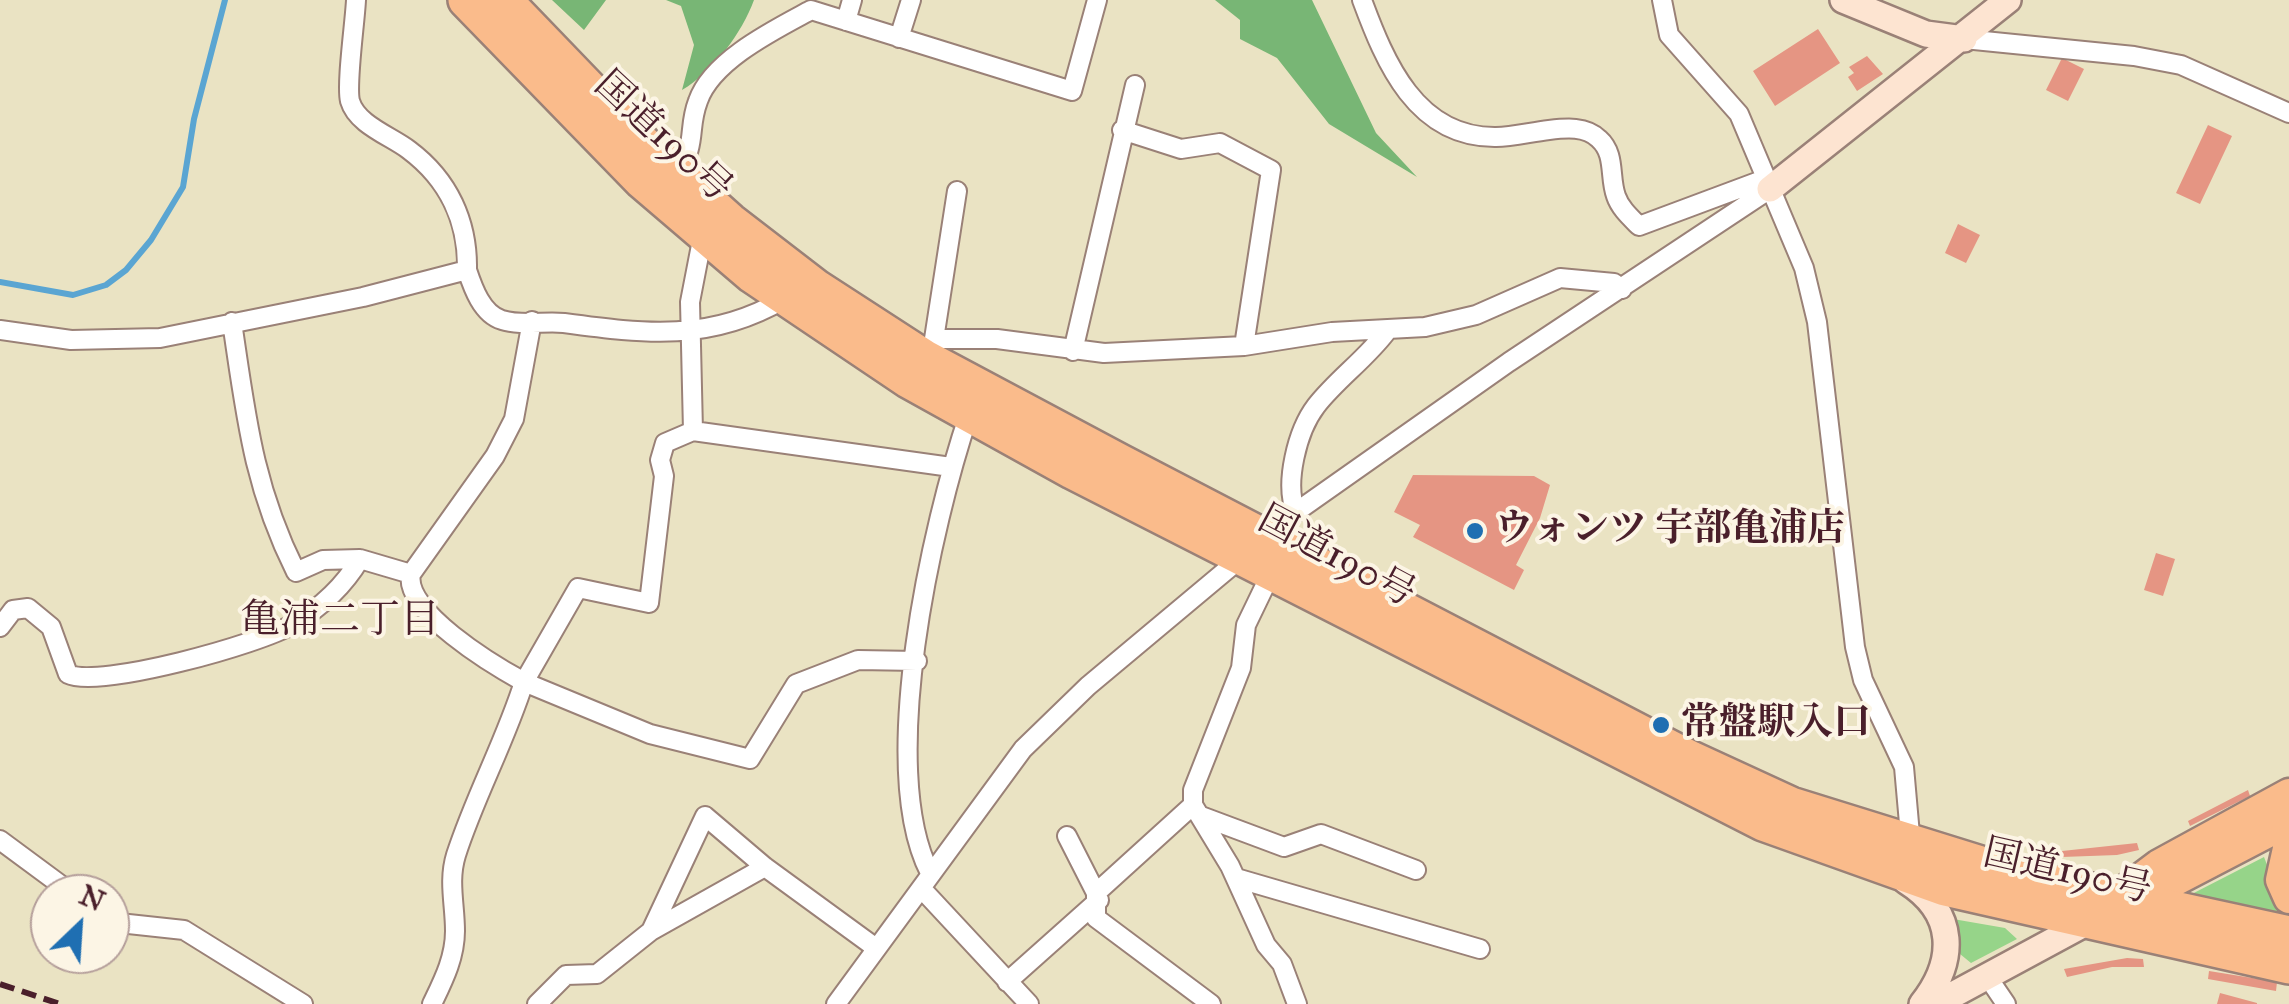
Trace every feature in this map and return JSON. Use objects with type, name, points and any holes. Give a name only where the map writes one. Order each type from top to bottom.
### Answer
[{"type":"highway","name":"国道190号","points":[[466,0],[585,126],[702,235],[784,299],[908,380],[969,414],[1901,859],[2086,923],[2289,966]]},
{"type":"highway","name":"国道190号","points":[[504,0],[678,174],[816,288],[929,348],[1266,553]]},
{"type":"highway","name":"国道190号","points":[[1901,859],[2289,934]]},
{"type":"main road","points":[[2124,900],[2159,865],[2289,794]]},
{"type":"main road","points":[[2086,923],[2124,900],[2289,821]]},
{"type":"main road","points":[[2289,844],[2281,880],[2289,898]]},
{"type":"street","points":[[356,0],[350,101],[363,120],[410,151],[439,179],[464,227],[467,270],[476,295],[501,320],[690,333],[752,318],[784,299]]},
{"type":"street","points":[[846,21],[852,0]]},
{"type":"street","points":[[899,38],[911,0]]},
{"type":"street","points":[[678,174],[692,151],[698,99],[742,48],[811,10],[1072,90],[1098,0]]},
{"type":"street","points":[[1362,0],[1389,69],[1413,101],[1441,122],[1469,134],[1495,137],[1582,128],[1601,140],[1612,162],[1614,194],[1638,226],[1768,184]]},
{"type":"street","points":[[1662,0],[1669,36],[1739,114],[1804,268],[1817,322],[1855,647],[1863,680],[1904,768],[1901,859],[1945,932],[1945,968],[1922,1004]]},
{"type":"street","points":[[1844,0],[1926,34],[2181,65],[2289,113]]},
{"type":"street","points":[[836,1004],[1026,746],[1088,686],[1266,553],[1296,512],[1622,289],[1964,39],[2008,0]]},
{"type":"street","points":[[1074,351],[1135,84]]},
{"type":"street","points":[[1122,130],[1180,149],[1220,142],[1271,170],[1244,346]]},
{"type":"street","points":[[957,192],[929,348],[998,338],[1074,351],[1244,346],[1332,332],[1387,330],[1476,314],[1560,278],[1614,283],[1622,289]]},
{"type":"street","points":[[692,432],[690,302],[702,235]]},
{"type":"street","points":[[0,330],[71,340],[160,338],[364,297],[467,270]]},
{"type":"street","points":[[532,321],[514,419],[494,456],[411,574],[408,587],[415,602],[485,660],[524,682],[650,734],[750,759],[796,684],[858,660],[917,660]]},
{"type":"street","points":[[232,322],[252,462],[271,522],[296,572],[323,560],[360,559],[411,574]]},
{"type":"street","points":[[1296,512],[1289,497],[1307,420],[1387,330]]},
{"type":"street","points":[[969,414],[951,467],[917,660],[906,746],[906,789],[926,881],[1029,1004]]},
{"type":"street","points":[[432,1004],[450,965],[456,935],[450,882],[456,856],[504,744],[524,682],[578,588],[649,604],[664,476],[660,460],[665,443],[692,432],[951,467]]},
{"type":"street","points":[[1266,553],[1246,625],[1241,668],[1193,790],[1197,810],[1236,878],[1266,945],[1282,964],[1297,1004]]},
{"type":"street","points":[[0,626],[13,610],[28,608],[51,627],[68,674],[80,680],[113,679],[274,634],[341,587],[360,559]]},
{"type":"street","points":[[1197,810],[1284,846],[1321,834],[1416,870]]},
{"type":"street","points":[[1008,982],[1098,896],[1197,810]]},
{"type":"street","points":[[651,931],[705,816],[765,867],[876,948]]},
{"type":"street","points":[[1068,836],[1098,896],[1096,918],[1211,1004]]},
{"type":"street","points":[[0,840],[46,874]]},
{"type":"street","points":[[537,1004],[566,976],[597,974],[651,931],[765,867]]},
{"type":"street","points":[[1236,878],[1480,949]]},
{"type":"street","points":[[1936,1004],[2086,923]]},
{"type":"street","points":[[130,924],[184,930],[302,1004]]},
{"type":"street","points":[[1987,976],[2006,1004]]},
{"type":"green space","points":[[552,0],[606,0],[584,30]]},
{"type":"green space","points":[[666,0],[754,0],[725,51],[682,90],[694,45],[681,6]]},
{"type":"green space","points":[[1215,0],[1312,0],[1376,133],[1417,177],[1329,124],[1277,58],[1240,39],[1240,20]]},
{"type":"green space","points":[[2264,857],[2289,922],[2186,897]]},
{"type":"green space","points":[[1953,919],[2005,928],[2017,939],[1971,963],[1960,954]]},
{"type":"building","points":[[1818,29],[1840,63],[1775,106],[1753,71]]},
{"type":"building","points":[[1867,56],[1883,74],[1857,91],[1848,77],[1854,73],[1849,67]]},
{"type":"building","points":[[2062,58],[2084,69],[2068,101],[2046,90]]},
{"type":"building","points":[[2208,125],[2232,136],[2200,204],[2176,193]]},
{"type":"building","points":[[1958,224],[1980,235],[1966,263],[1945,253]]},
{"type":"building","name":"ウォンツ 宇部亀浦店","points":[[1413,475],[1534,476],[1550,485],[1540,518],[1516,565],[1524,570],[1514,590],[1413,537],[1420,525],[1394,512]]},
{"type":"building","points":[[2156,553],[2175,559],[2163,596],[2144,590]]},
{"type":"building","points":[[2248,790],[2250,796],[2190,826],[2188,821]]},
{"type":"building","points":[[2137,843],[2139,850],[2117,855],[2062,857],[2062,851]]},
{"type":"building","points":[[2127,958],[2143,959],[2144,967],[2112,967],[2067,977],[2064,969]]},
{"type":"building","points":[[2209,971],[2277,982],[2276,991],[2208,979]]},
{"type":"building","points":[[2220,993],[2257,1003],[2257,1004],[2217,1004]]},
{"type":"waterway","points":[[0,282],[73,295],[106,285],[126,270],[151,240],[183,187],[194,119],[225,0]]},
{"type":"railway","points":[[0,984],[60,1004]]},
{"type":"place","name":"ウォンツ 宇部亀浦店","points":[[1475,531]]},
{"type":"place","name":"常盤駅入口","points":[[1661,725]]},
{"type":"district","name":"亀浦二丁目","points":[[340,622]]}]
